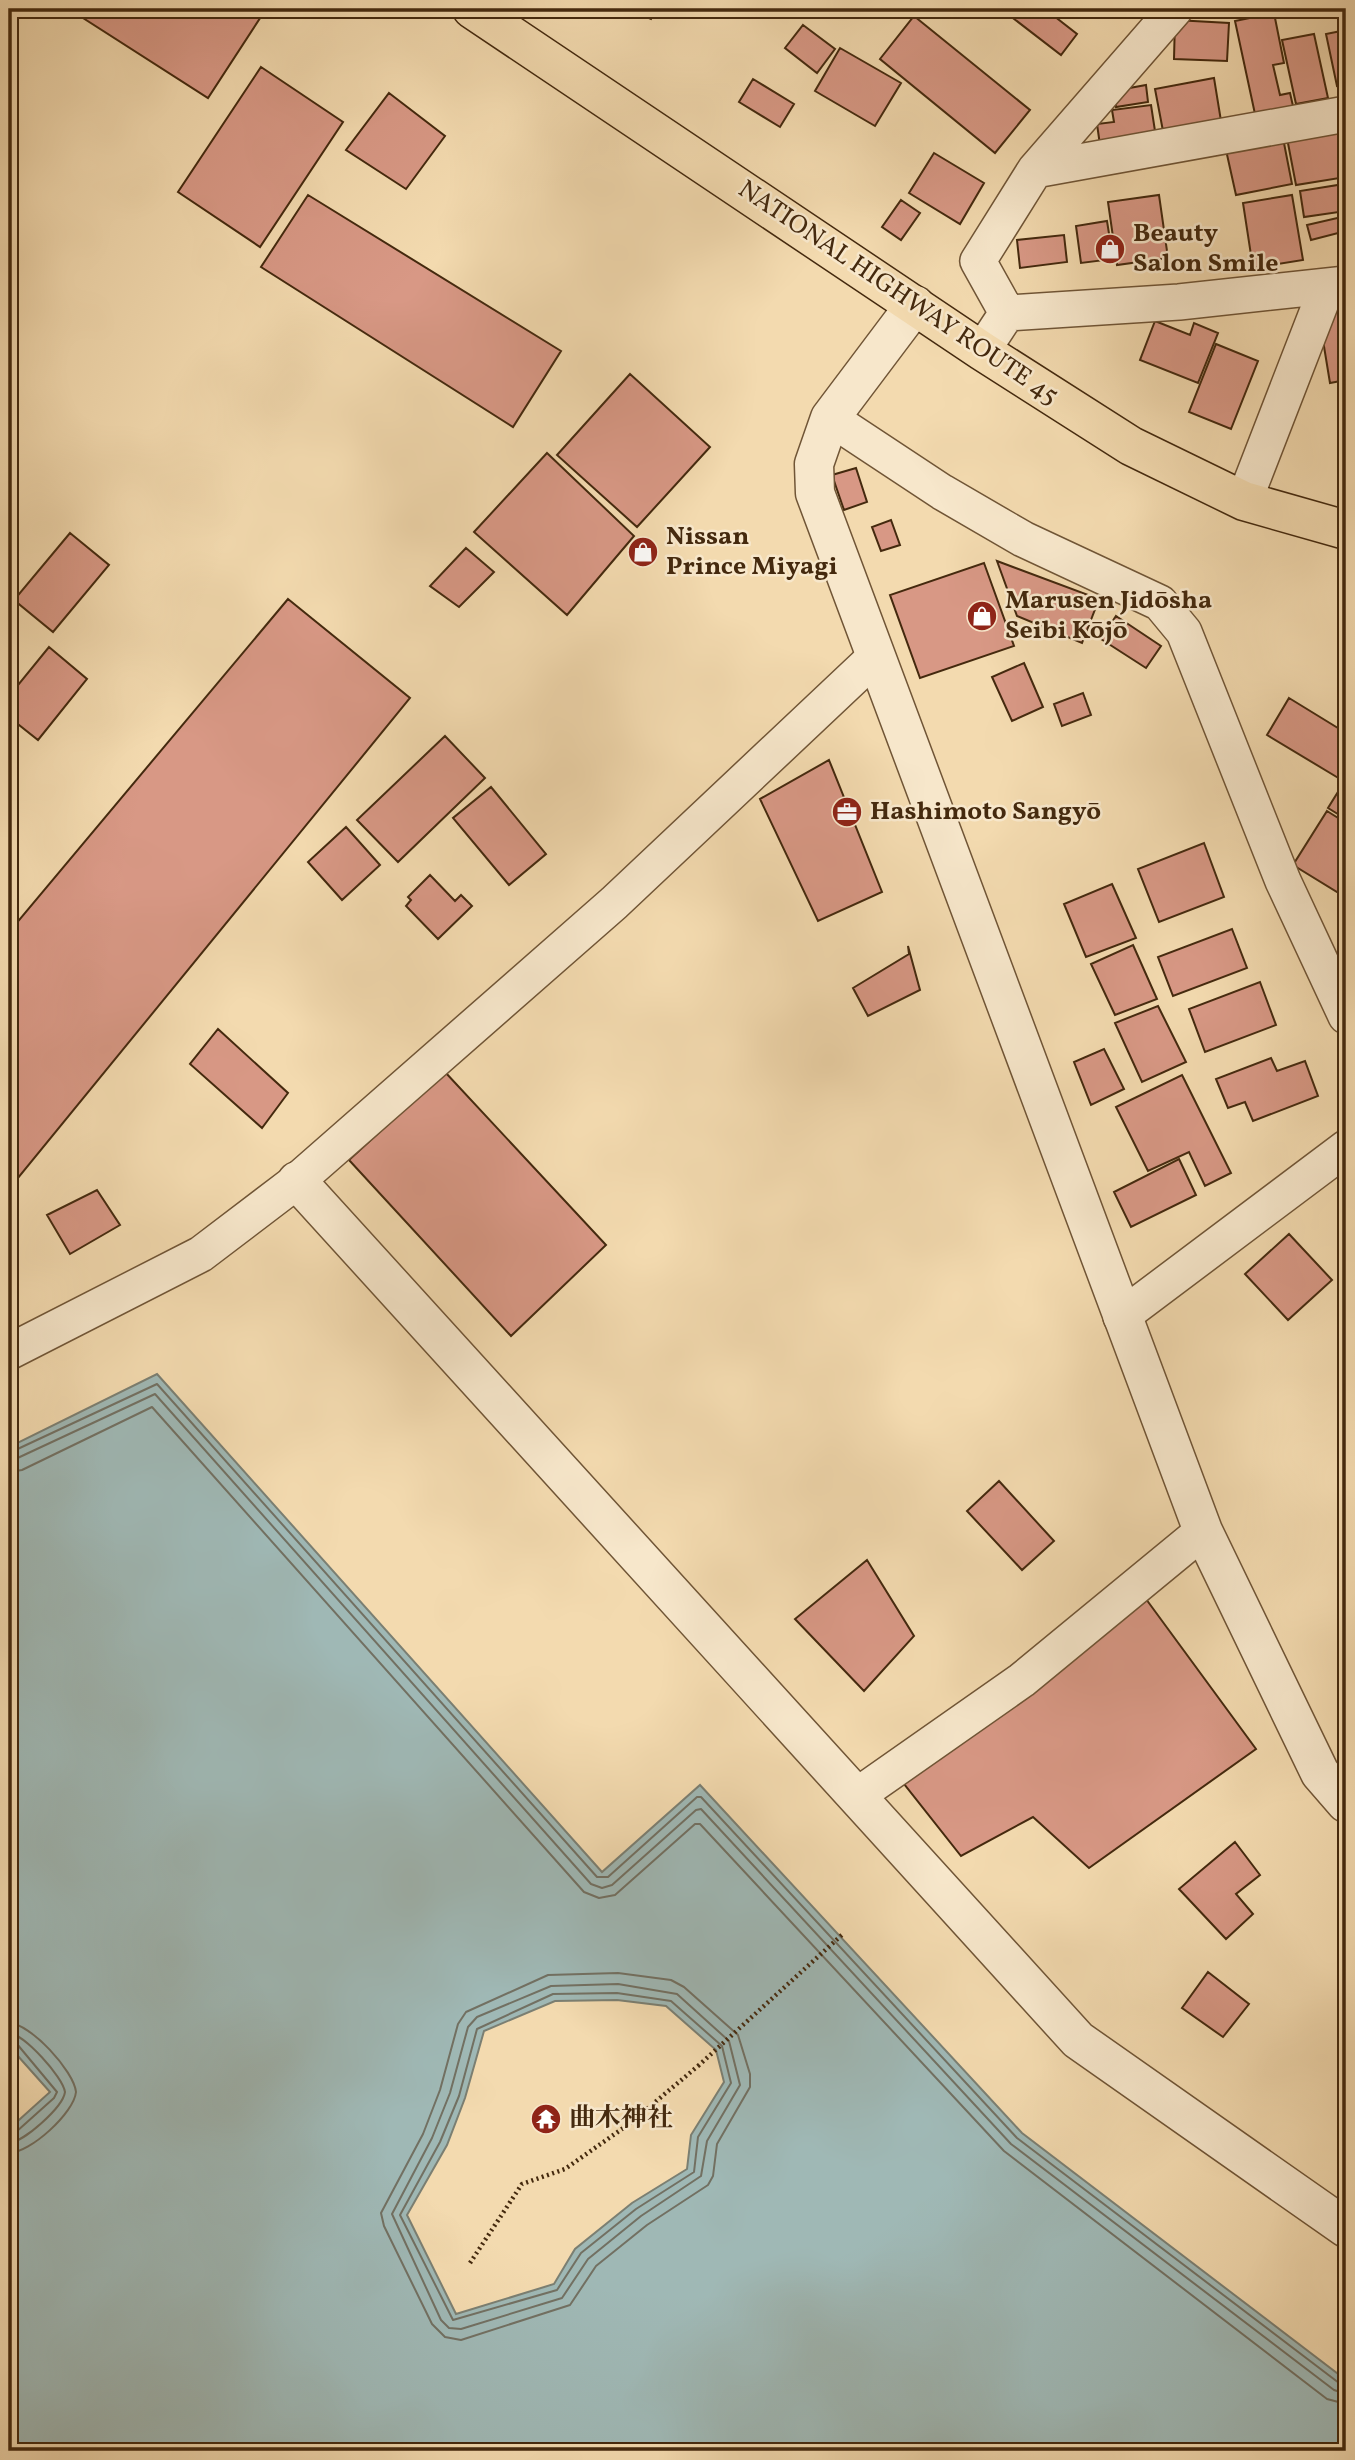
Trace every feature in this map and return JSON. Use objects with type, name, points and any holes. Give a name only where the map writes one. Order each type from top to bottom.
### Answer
[{"type":"highway","name":"NATIONAL HIGHWAY ROUTE 45","points":[[472,9],[982,351],[1131,446],[1244,501],[1346,530]]},
{"type":"street","points":[[1007,313],[978,261],[1035,170],[1175,9]]},
{"type":"street","points":[[1035,170],[1346,114]]},
{"type":"street","points":[[1007,313],[1179,302],[1337,285],[1244,501]]},
{"type":"street","points":[[915,305],[830,418],[814,464],[815,493],[1203,1531],[1320,1773],[1346,1803]]},
{"type":"street","points":[[982,351],[1007,313]]},
{"type":"street","points":[[830,418],[942,492],[1023,539],[1160,603],[1168,612],[1184,632],[1283,881],[1346,1016]]},
{"type":"street","points":[[9,1352],[201,1254],[297,1181],[614,903],[875,657]]},
{"type":"street","points":[[1121,1317],[1346,1148]]},
{"type":"street","points":[[297,1181],[1078,2040],[1346,2228]]},
{"type":"street","points":[[858,1795],[1022,1680],[1203,1531]]},
{"type":"path","points":[[470,2263],[522,2184],[565,2168],[629,2124],[844,1933]]},
{"type":"water","points":[[157,1374],[602,1872],[700,1785],[1022,2133],[1346,2380],[1346,2451],[9,2451],[9,2129],[50,2092],[9,2046],[9,1447]],"holes":[[[617,2000],[666,2006],[716,2050],[724,2082],[691,2135],[687,2169],[632,2203],[575,2249],[554,2284],[456,2314],[407,2215],[447,2145],[465,2098],[484,2031],[555,2001]]]},
{"type":"building","points":[[69,9],[266,9],[208,98]]},
{"type":"building","points":[[628,9],[656,9],[651,19]]},
{"type":"building","points":[[1013,9],[1045,9],[1077,34],[1061,55],[1009,15]]},
{"type":"building","points":[[1274,13],[1284,63],[1273,65],[1280,95],[1290,93],[1293,106],[1255,114],[1235,21]]},
{"type":"building","points":[[914,16],[1030,110],[995,153],[880,59]]},
{"type":"building","points":[[1175,20],[1229,23],[1227,61],[1174,59]]},
{"type":"building","points":[[803,25],[835,49],[817,73],[785,48]]},
{"type":"building","points":[[1346,30],[1346,84],[1337,86],[1326,34]]},
{"type":"building","points":[[1314,34],[1328,98],[1296,104],[1282,40]]},
{"type":"building","points":[[840,48],[901,83],[875,126],[815,91]]},
{"type":"building","points":[[261,67],[343,122],[260,247],[178,192]]},
{"type":"building","points":[[1214,78],[1221,121],[1163,131],[1155,89]]},
{"type":"building","points":[[753,79],[794,104],[780,127],[739,102]]},
{"type":"building","points":[[1146,85],[1148,102],[1116,107],[1113,91]]},
{"type":"building","points":[[389,93],[445,136],[406,189],[346,150]]},
{"type":"building","points":[[1151,105],[1157,144],[1101,152],[1097,124],[1114,122],[1112,110]]},
{"type":"building","points":[[1346,128],[1346,177],[1296,185],[1287,138]]},
{"type":"building","points":[[1283,138],[1292,184],[1236,195],[1226,150]]},
{"type":"building","points":[[934,153],[984,183],[960,224],[909,193]]},
{"type":"building","points":[[1344,184],[1346,211],[1304,217],[1300,191]]},
{"type":"building","points":[[308,195],[561,351],[513,427],[261,267]]},
{"type":"building","points":[[1159,195],[1168,258],[1117,265],[1108,202]]},
{"type":"building","points":[[1292,195],[1303,260],[1253,268],[1243,203]]},
{"type":"building","points":[[901,200],[920,213],[901,240],[882,227]]},
{"type":"building","points":[[1346,216],[1346,231],[1311,240],[1307,225]]},
{"type":"building","points":[[1107,221],[1113,259],[1081,263],[1076,226]]},
{"type":"building","points":[[1064,235],[1067,262],[1020,268],[1017,240]]},
{"type":"building","points":[[1346,311],[1346,380],[1330,383],[1319,316]]},
{"type":"building","points":[[1155,321],[1190,335],[1194,323],[1218,333],[1198,383],[1140,360]]},
{"type":"building","points":[[1216,344],[1258,361],[1231,429],[1189,412]]},
{"type":"building","points":[[630,374],[710,447],[637,527],[557,455]]},
{"type":"building","points":[[547,453],[634,536],[567,615],[474,532]]},
{"type":"building","points":[[856,468],[867,502],[844,510],[832,475]]},
{"type":"building","points":[[891,520],[900,545],[881,551],[872,527]]},
{"type":"building","points":[[70,533],[109,565],[53,632],[14,600]]},
{"type":"building","points":[[466,548],[494,572],[459,607],[430,586]]},
{"type":"building","points":[[997,561],[1099,599],[1082,643],[1017,616]]},
{"type":"building","points":[[984,563],[1014,646],[920,678],[890,595]]},
{"type":"building","points":[[288,599],[410,698],[9,1189],[9,932]]},
{"type":"building","points":[[1116,616],[1161,646],[1146,668],[1101,639]]},
{"type":"building","points":[[49,647],[87,679],[38,740],[9,717],[9,696]]},
{"type":"building","points":[[1024,663],[1043,707],[1012,721],[992,677]]},
{"type":"building","points":[[1083,693],[1091,715],[1062,726],[1054,704]]},
{"type":"building","points":[[1289,698],[1346,733],[1346,769],[1340,779],[1267,735]]},
{"type":"building","points":[[445,736],[485,778],[398,862],[357,820]]},
{"type":"building","points":[[829,760],[882,892],[818,921],[760,799]]},
{"type":"building","points":[[1346,779],[1346,819],[1328,808]]},
{"type":"building","points":[[491,787],[546,854],[509,885],[453,818]]},
{"type":"building","points":[[1327,811],[1346,823],[1346,888],[1342,895],[1293,865]]},
{"type":"building","points":[[346,827],[380,865],[342,900],[308,862]]},
{"type":"building","points":[[1204,843],[1224,897],[1159,922],[1138,869]]},
{"type":"building","points":[[430,875],[455,901],[461,895],[472,906],[438,939],[406,906],[411,900],[408,897]]},
{"type":"building","points":[[1112,884],[1136,938],[1086,957],[1064,904]]},
{"type":"building","points":[[1232,929],[1247,968],[1173,996],[1158,957]]},
{"type":"building","points":[[1133,945],[1157,999],[1115,1015],[1091,964]]},
{"type":"building","points":[[908,946],[920,990],[868,1016],[853,988],[909,954]]},
{"type":"building","points":[[1260,982],[1276,1025],[1205,1052],[1189,1009]]},
{"type":"building","points":[[1158,1006],[1186,1062],[1142,1082],[1115,1023]]},
{"type":"building","points":[[218,1029],[288,1093],[262,1128],[190,1064]]},
{"type":"building","points":[[1104,1049],[1124,1089],[1091,1105],[1074,1062]]},
{"type":"building","points":[[1271,1058],[1277,1071],[1305,1061],[1318,1096],[1253,1121],[1245,1102],[1228,1108],[1216,1079]]},
{"type":"building","points":[[445,1072],[606,1245],[511,1336],[349,1160]]},
{"type":"building","points":[[1182,1075],[1231,1173],[1205,1186],[1189,1152],[1148,1171],[1116,1107]]},
{"type":"building","points":[[1179,1159],[1196,1195],[1131,1227],[1114,1192]]},
{"type":"building","points":[[97,1190],[120,1225],[70,1254],[47,1215]]},
{"type":"building","points":[[1289,1234],[1332,1280],[1288,1320],[1245,1274]]},
{"type":"building","points":[[999,1481],[1054,1541],[1022,1570],[967,1511]]},
{"type":"building","points":[[867,1560],[914,1636],[864,1691],[795,1619]]},
{"type":"building","points":[[1146,1599],[1256,1749],[1089,1868],[1033,1817],[961,1856],[893,1770]]},
{"type":"building","points":[[1235,1842],[1260,1875],[1236,1894],[1253,1914],[1226,1939],[1179,1889]]},
{"type":"building","points":[[1208,1972],[1249,2004],[1223,2037],[1182,2008]]},
{"type":"place","name":"Beauty Salon Smile","points":[[1110,249]]},
{"type":"place","name":"Nissan Prince Miyagi","points":[[643,552]]},
{"type":"place","name":"Marusen Jidōsha Seibi Kōjō","points":[[982,616]]},
{"type":"place","name":"Hashimoto Sangyō","points":[[847,812]]},
{"type":"place","name":"曲木神社","points":[[546,2119]]}]
